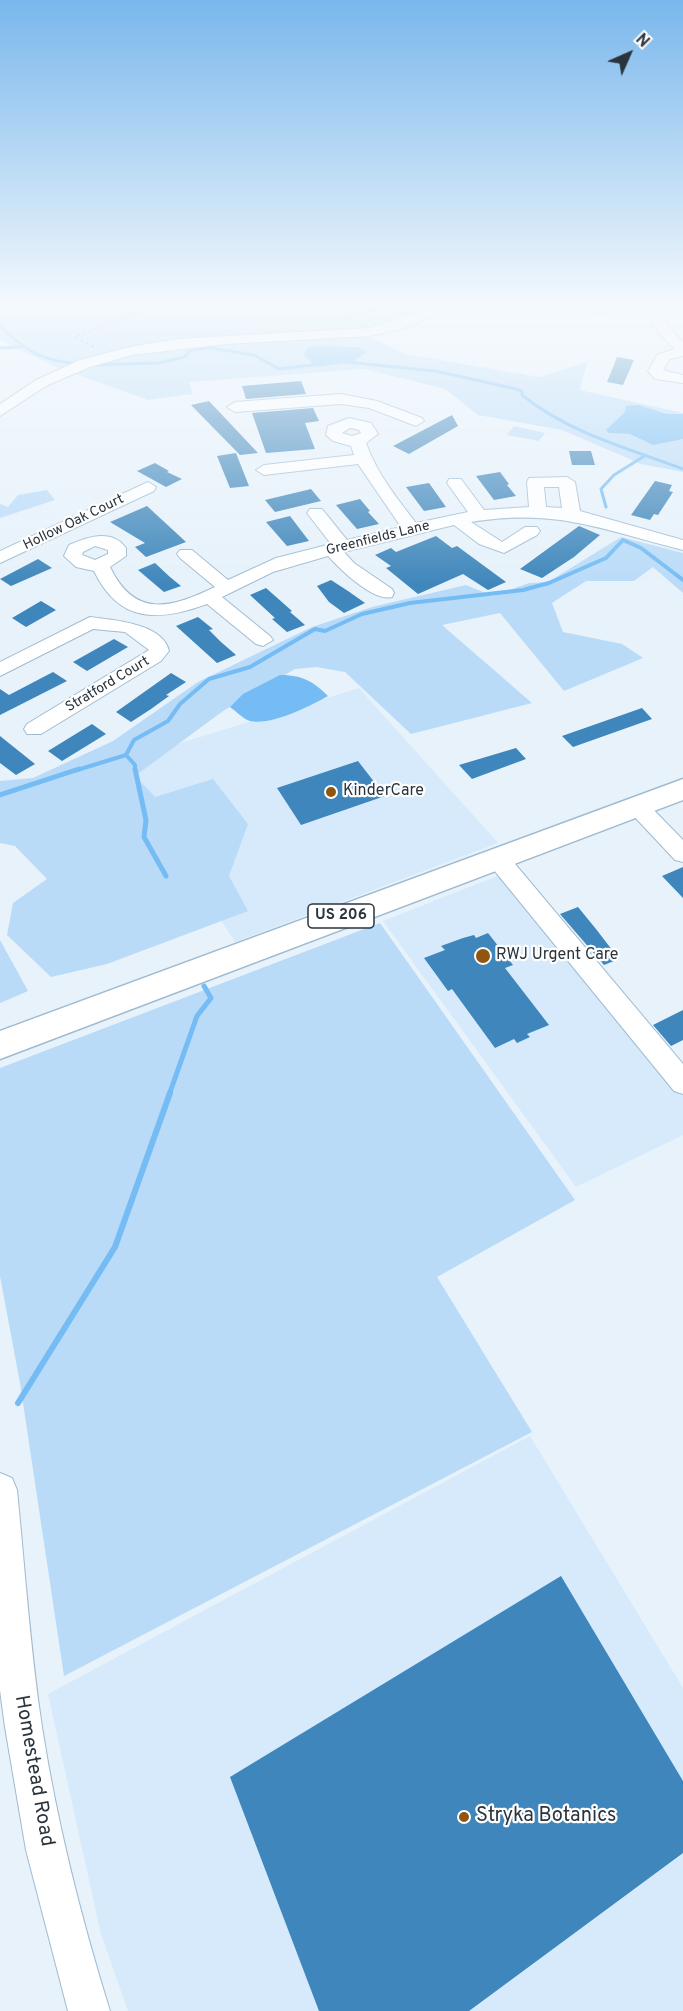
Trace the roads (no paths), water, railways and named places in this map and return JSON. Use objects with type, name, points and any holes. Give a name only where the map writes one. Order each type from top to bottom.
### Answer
[{"type":"main road","name":"US 206","points":[[0,1045],[683,789]]},
{"type":"street","points":[[0,411],[15,400]]},
{"type":"street","points":[[235,407],[314,400]]},
{"type":"street","points":[[331,400],[372,404],[416,421]]},
{"type":"street","points":[[355,423],[372,404]]},
{"type":"street","points":[[355,423],[365,426],[370,431],[368,436],[357,441],[342,440],[333,432],[343,424],[355,423]]},
{"type":"street","points":[[357,441],[363,459],[389,500],[412,530]]},
{"type":"street","points":[[264,470],[363,459]]},
{"type":"street","points":[[537,511],[535,482],[567,482],[572,515]]},
{"type":"street","points":[[455,483],[479,515]]},
{"type":"street","name":"Hollow Oak Court","points":[[0,558],[148,487]]},
{"type":"street","name":"Greenfields Lane","points":[[142,609],[175,608],[266,568],[479,515],[537,511],[572,515],[683,545]]},
{"type":"street","points":[[316,513],[348,567],[385,593]]},
{"type":"street","points":[[458,520],[483,540],[504,548],[531,531]]},
{"type":"street","points":[[59,530],[80,545]]},
{"type":"street","points":[[101,541],[117,548],[117,556],[100,565],[86,565],[75,560],[73,552],[80,545],[101,541]]},
{"type":"street","points":[[186,554],[263,640]]},
{"type":"street","points":[[0,670],[90,623],[130,627],[142,609],[117,596],[100,565]]},
{"type":"street","name":"Stratford Court","points":[[34,729],[154,657],[159,651],[158,646],[130,627]]},
{"type":"street","points":[[637,806],[683,854]]},
{"type":"street","points":[[497,858],[683,1083]]},
{"type":"street","name":"Homestead Road","points":[[0,1490],[18,1685],[33,1784],[57,1898],[89,2011]]},
{"type":"water","points":[[638,405],[667,414],[683,414],[683,439],[653,445],[630,434],[609,433],[606,430],[625,412],[626,406]]},
{"type":"water","points":[[280,675],[307,680],[328,696],[269,721],[247,720],[230,707],[243,694]]},
{"type":"waterway","points":[[529,400],[579,430],[646,455]]},
{"type":"waterway","points":[[606,507],[601,489],[614,475],[646,455]]},
{"type":"waterway","points":[[646,455],[683,469]]},
{"type":"waterway","points":[[126,755],[134,740],[168,721],[180,704],[209,679],[250,667],[315,629],[325,631],[362,614],[410,603],[523,590],[549,583],[606,558],[623,540],[641,548],[683,580]]},
{"type":"waterway","points":[[74,771],[126,755]]},
{"type":"waterway","points":[[126,755],[135,765],[135,769]]},
{"type":"waterway","points":[[0,795],[79,769]]},
{"type":"waterway","points":[[135,769],[146,820],[144,837],[166,876]]},
{"type":"waterway","points":[[169,1095],[197,1016],[211,998],[204,986]]},
{"type":"waterway","points":[[18,1403],[115,1247],[170,1093]]},
{"type":"place","name":"KinderCare","points":[[331,792]]},
{"type":"place","name":"RWJ Urgent Care","points":[[483,956]]},
{"type":"place","name":"Stryka Botanics","points":[[464,1817]]}]
